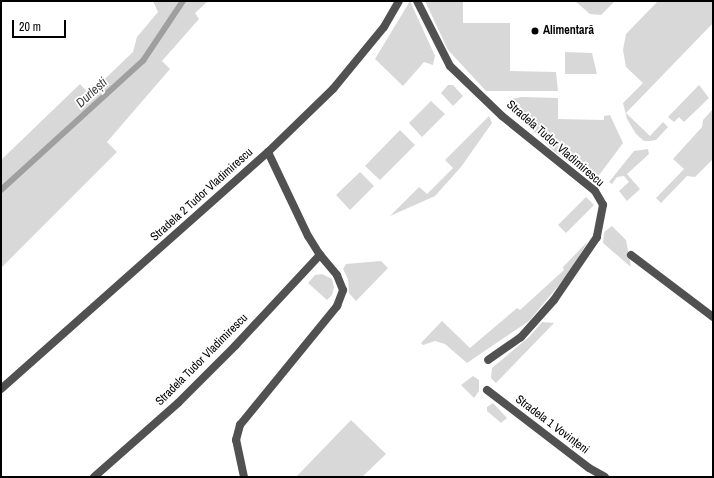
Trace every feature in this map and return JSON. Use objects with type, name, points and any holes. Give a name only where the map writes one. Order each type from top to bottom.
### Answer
[{"type":"street","name":"Stradela 2 Tudor Vladimirescu","points":[[1,389],[268,152],[362,56],[384,27],[399,1]]},
{"type":"street","name":"Stradela Tudor Vladimirescu","points":[[417,1],[450,66],[502,116],[595,190],[603,205],[597,237],[554,300],[521,336],[488,360]]},
{"type":"street","points":[[244,477],[236,440],[240,425],[341,298],[341,282],[320,255],[294,209],[268,152]]},
{"type":"street","name":"Stradela Tudor Vladimirescu","points":[[94,477],[183,398],[235,346],[320,255]]},
{"type":"street","points":[[631,255],[712,315]]},
{"type":"street","name":"Stradela 1 Vovințeni","points":[[487,390],[589,468],[605,477]]},
{"type":"shaded area","points":[[153,1],[208,1],[195,13],[199,19],[162,61],[170,69],[107,142],[117,152],[1,268],[1,160],[80,84],[89,94],[133,52],[137,37],[158,12]]},
{"type":"shaded area","points":[[410,1],[435,56],[433,65],[424,62],[403,86],[375,59]]},
{"type":"shaded area","points":[[425,1],[463,1],[463,23],[510,23],[510,71],[556,72],[558,91],[486,91],[448,50]]},
{"type":"shaded area","points":[[575,1],[615,1],[601,15],[590,14]]},
{"type":"shaded area","points":[[658,1],[713,1],[713,23],[626,113],[650,136],[663,122],[668,127],[656,140],[644,141],[636,134],[627,119],[623,103],[643,83],[626,67],[623,50],[626,34]]},
{"type":"shaded area","points":[[565,52],[592,53],[597,74],[565,74]]},
{"type":"shaded area","points":[[448,85],[453,85],[463,96],[453,106],[441,93]]},
{"type":"shaded area","points":[[699,85],[709,98],[684,122],[679,117],[674,122],[668,117]]},
{"type":"shaded area","points":[[521,97],[558,98],[558,119],[604,120],[604,116],[610,115],[623,143],[597,178],[588,176],[555,152],[510,109],[512,99]]},
{"type":"shaded area","points":[[431,101],[445,114],[422,137],[409,123]]},
{"type":"shaded area","points":[[713,109],[713,159],[695,177],[687,176],[661,203],[656,198],[684,169],[673,159],[702,127],[703,120]]},
{"type":"shaded area","points":[[489,116],[492,123],[461,167],[435,196],[390,216],[419,187],[427,194],[453,168],[445,160]]},
{"type":"shaded area","points":[[400,130],[415,145],[380,180],[365,166]]},
{"type":"shaded area","points":[[648,149],[649,154],[627,174],[640,189],[627,201],[619,191],[629,182],[624,176],[617,177],[612,184],[609,182],[634,151]]},
{"type":"shaded area","points":[[360,172],[374,186],[350,210],[336,195]]},
{"type":"shaded area","points":[[586,197],[594,205],[566,233],[558,225]]},
{"type":"shaded area","points":[[612,226],[626,240],[631,267],[603,243],[604,232]]},
{"type":"shaded area","points":[[588,241],[569,273],[529,321],[467,363],[445,344],[435,341],[423,345],[421,343],[442,321],[470,348],[517,308],[520,310],[564,270],[563,267]]},
{"type":"shaded area","points":[[381,261],[388,268],[356,301],[349,293],[348,279],[343,269],[346,264]]},
{"type":"shaded area","points":[[322,274],[332,279],[334,287],[332,295],[327,300],[308,283],[315,275]]},
{"type":"shaded area","points":[[542,322],[554,323],[496,383],[491,378],[492,368],[529,337]]},
{"type":"shaded area","points":[[473,376],[479,380],[479,391],[474,398],[461,385]]},
{"type":"shaded area","points":[[493,403],[507,418],[501,423],[487,411],[487,407]]},
{"type":"shaded area","points":[[351,420],[386,454],[362,477],[296,477]]},
{"type":"waterway","name":"Durlești","points":[[1,190],[143,61],[183,1]]},
{"type":"place","name":"Alimentară","points":[[535,31]]}]
